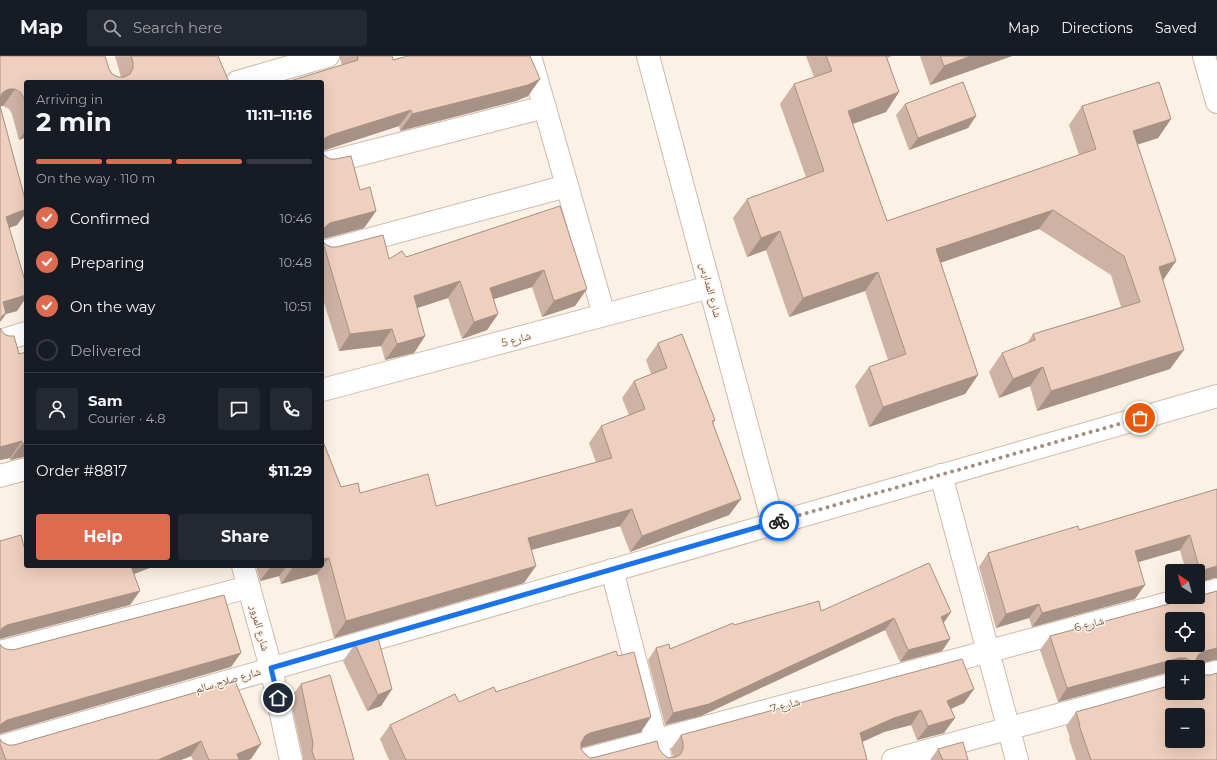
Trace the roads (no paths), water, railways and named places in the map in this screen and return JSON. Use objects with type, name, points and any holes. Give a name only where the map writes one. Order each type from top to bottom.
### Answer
[{"type":"street","points":[[244,80],[328,56]]},
{"type":"street","points":[[530,56],[604,315]]},
{"type":"street","name":"شارع المدارس","points":[[648,56],[773,523]]},
{"type":"street","points":[[1204,56],[1217,102]]},
{"type":"street","points":[[324,163],[545,106]]},
{"type":"street","points":[[324,251],[567,186]]},
{"type":"street","name":"شارع 5","points":[[324,389],[710,287]]},
{"type":"street","points":[[0,341],[24,334]]},
{"type":"street","name":"شارع صلاح سالم","points":[[0,747],[1217,396]]},
{"type":"street","points":[[0,476],[24,470]]},
{"type":"street","points":[[941,475],[1017,760]]},
{"type":"street","name":"شارع المرور","points":[[244,568],[271,668],[291,760]]},
{"type":"street","points":[[612,570],[659,750]]},
{"type":"street","points":[[0,652],[249,587]]},
{"type":"street","points":[[1205,593],[1217,590]]},
{"type":"street","name":"شارع 6","points":[[987,651],[1165,604]]},
{"type":"street","name":"شارع 7","points":[[583,760],[659,750],[987,651]]},
{"type":"street","points":[[1205,675],[1217,672]]},
{"type":"street","points":[[893,760],[1009,730],[1165,686]]}]
